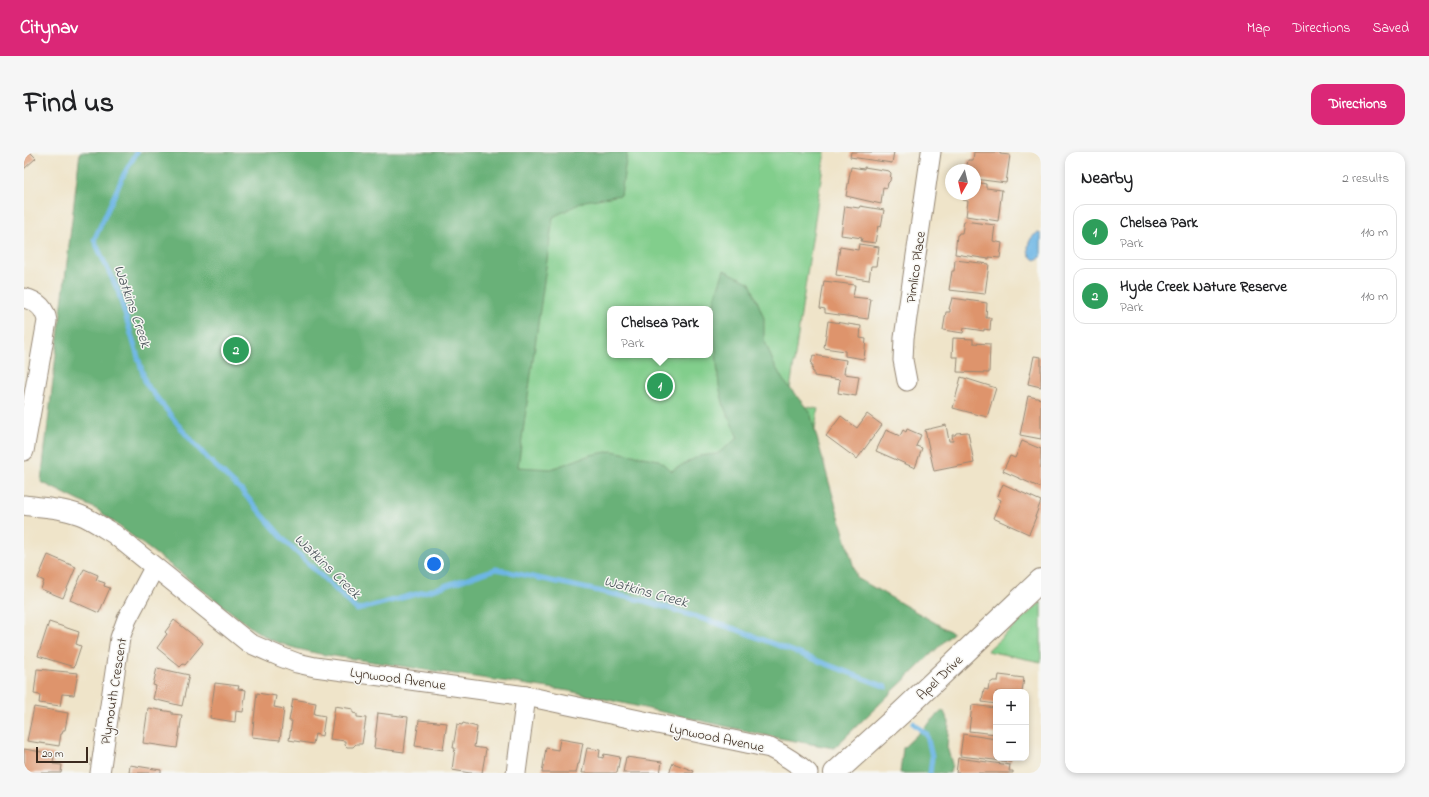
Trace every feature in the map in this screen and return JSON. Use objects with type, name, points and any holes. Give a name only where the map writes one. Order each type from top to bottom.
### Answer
[{"type":"street","name":"Pimlico Place","points":[[906,381],[903,360],[904,338],[931,152]]},
{"type":"street","points":[[24,298],[38,304],[44,311],[47,321],[24,451]]},
{"type":"street","name":"Lynwood Avenue","points":[[24,505],[72,512],[114,534],[154,568],[249,643],[281,658],[315,667],[526,696],[770,748],[785,755],[808,773]]},
{"type":"street","name":"Plymouth Crescent","points":[[100,773],[120,638],[127,619],[154,568]]},
{"type":"street","name":"Apel Drive","points":[[835,773],[901,713],[1041,580]]},
{"type":"street","points":[[516,773],[526,696]]},
{"type":"green space","points":[[80,152],[627,152],[621,195],[585,201],[553,217],[518,467],[551,469],[590,455],[612,451],[659,460],[671,471],[699,456],[717,454],[738,438],[724,407],[719,386],[713,328],[715,297],[724,270],[750,283],[764,318],[764,339],[774,364],[783,380],[810,412],[857,578],[953,633],[834,748],[773,737],[569,691],[320,654],[294,648],[271,640],[253,629],[98,510],[41,482]]},
{"type":"green space","points":[[627,152],[825,152],[788,403],[818,409],[791,585],[506,547],[557,187],[620,195]]},
{"type":"green space","points":[[1041,602],[1041,662],[987,651]]},
{"type":"green space","points":[[943,710],[949,722],[947,747],[952,764],[950,773],[900,773],[903,748]]},
{"type":"water","points":[[1038,233],[1041,234],[1041,257],[1035,260],[1029,254],[1028,246],[1031,238]]},
{"type":"building","points":[[24,152],[30,152],[36,158],[24,169]]},
{"type":"building","points":[[851,152],[894,152],[892,163],[850,157]]},
{"type":"building","points":[[974,152],[1000,152],[1000,154],[1010,155],[1006,183],[981,180],[981,164],[967,164],[968,160],[973,160]]},
{"type":"building","points":[[851,167],[864,169],[864,167],[889,171],[891,173],[887,188],[883,187],[881,204],[846,196]]},
{"type":"building","points":[[981,183],[986,184],[986,188],[1002,190],[998,221],[966,216],[968,201],[963,200],[981,200]]},
{"type":"building","points":[[845,206],[859,208],[860,206],[884,210],[881,227],[878,226],[875,243],[861,241],[862,238],[841,235]]},
{"type":"building","points":[[964,221],[995,225],[993,241],[1002,243],[1000,258],[989,257],[989,259],[955,254],[957,235],[962,233]]},
{"type":"building","points":[[859,244],[879,247],[876,266],[871,266],[869,280],[836,275],[840,247],[858,250]]},
{"type":"building","points":[[955,260],[989,264],[985,294],[949,290]]},
{"type":"building","points":[[824,281],[855,285],[853,297],[871,299],[868,319],[825,313],[825,309],[820,308]]},
{"type":"building","points":[[952,298],[987,303],[986,318],[991,318],[990,330],[984,329],[984,331],[964,328],[963,333],[943,330],[946,312],[950,312],[949,309]]},
{"type":"building","points":[[828,321],[861,326],[860,338],[866,339],[864,359],[845,356],[845,351],[824,348]]},
{"type":"building","points":[[953,338],[973,339],[973,343],[990,344],[989,373],[957,372],[958,357],[952,357]]},
{"type":"building","points":[[813,355],[846,360],[844,374],[859,376],[856,396],[838,393],[840,380],[814,376],[814,372],[812,371],[813,365],[811,365]]},
{"type":"building","points":[[1034,356],[1041,357],[1041,387],[1028,384]]},
{"type":"building","points":[[961,377],[996,388],[987,417],[953,408]]},
{"type":"building","points":[[1028,396],[1041,399],[1041,439],[1020,435]]},
{"type":"building","points":[[867,414],[882,425],[857,459],[826,436],[841,416],[857,428]]},
{"type":"building","points":[[946,425],[949,441],[953,441],[952,435],[955,435],[956,433],[968,432],[974,463],[934,471],[925,430]]},
{"type":"building","points":[[907,429],[921,435],[916,446],[922,448],[915,468],[876,451],[886,430],[900,436],[903,430],[906,432]]},
{"type":"building","points":[[1022,441],[1041,449],[1041,488],[1003,471],[1010,456],[1015,458]]},
{"type":"building","points":[[1003,484],[1041,501],[1029,534],[993,518],[1001,500],[997,498]]},
{"type":"building","points":[[48,555],[76,567],[63,598],[41,589],[44,581],[38,578]]},
{"type":"building","points":[[84,569],[98,575],[96,580],[105,583],[104,586],[110,588],[99,613],[70,600]]},
{"type":"building","points":[[174,620],[203,643],[185,665],[183,664],[180,667],[157,648],[167,634],[165,632]]},
{"type":"building","points":[[49,622],[79,632],[76,644],[81,646],[74,667],[38,656]]},
{"type":"building","points":[[157,668],[189,675],[182,706],[153,699],[156,686],[153,685]]},
{"type":"building","points":[[37,669],[78,673],[74,695],[62,694],[60,706],[39,703],[40,695],[34,694]]},
{"type":"building","points":[[999,675],[1024,678],[1022,689],[993,689],[993,704],[982,702],[984,689],[988,690],[989,684],[993,681],[998,681]]},
{"type":"building","points":[[215,683],[239,686],[238,689],[246,690],[243,712],[236,711],[235,722],[210,718]]},
{"type":"building","points":[[257,693],[276,696],[274,707],[284,709],[280,740],[252,737]]},
{"type":"building","points":[[293,699],[316,703],[314,714],[325,716],[322,736],[315,734],[313,744],[289,740],[292,721],[289,721]]},
{"type":"building","points":[[972,705],[993,708],[993,734],[969,731]]},
{"type":"building","points":[[335,706],[353,709],[353,713],[357,714],[357,717],[366,718],[362,744],[347,747],[345,745],[345,741],[330,739]]},
{"type":"building","points":[[34,707],[68,713],[65,730],[63,730],[61,734],[59,746],[27,741]]},
{"type":"building","points":[[148,708],[182,715],[177,748],[143,743]]},
{"type":"building","points":[[378,713],[408,717],[404,752],[374,748]]},
{"type":"building","points":[[419,720],[447,723],[443,750],[415,746]]},
{"type":"building","points":[[463,723],[477,727],[474,747],[486,749],[482,773],[452,770],[455,748],[453,748],[457,724],[462,725]]},
{"type":"building","points":[[963,734],[993,739],[993,760],[960,756]]},
{"type":"building","points":[[560,739],[583,743],[576,773],[542,773],[546,748],[558,750]]},
{"type":"building","points":[[587,748],[600,750],[599,757],[603,758],[604,754],[620,757],[617,773],[582,773]]},
{"type":"building","points":[[24,749],[54,754],[53,764],[62,765],[61,773],[24,773]]},
{"type":"building","points":[[626,757],[662,762],[660,773],[623,773]]},
{"type":"building","points":[[958,758],[1010,765],[1009,771],[1013,771],[1013,773],[956,773]]},
{"type":"building","points":[[673,763],[694,771],[693,773],[669,773]]},
{"type":"building","points":[[130,765],[161,770],[161,773],[129,773]]},
{"type":"waterway","name":"Watkins Creek","points":[[137,152],[124,174],[94,240],[118,291],[146,384],[184,432],[208,459],[241,490],[286,542],[357,610],[435,589],[496,569],[645,601],[735,629],[886,687]]},
{"type":"waterway","name":"Watkins Creek","points":[[913,723],[927,735],[932,757],[930,773]]},
{"type":"place","name":"Hyde Creek Nature Reserve","points":[[236,350]]},
{"type":"place","name":"Chelsea Park","points":[[660,386]]}]
